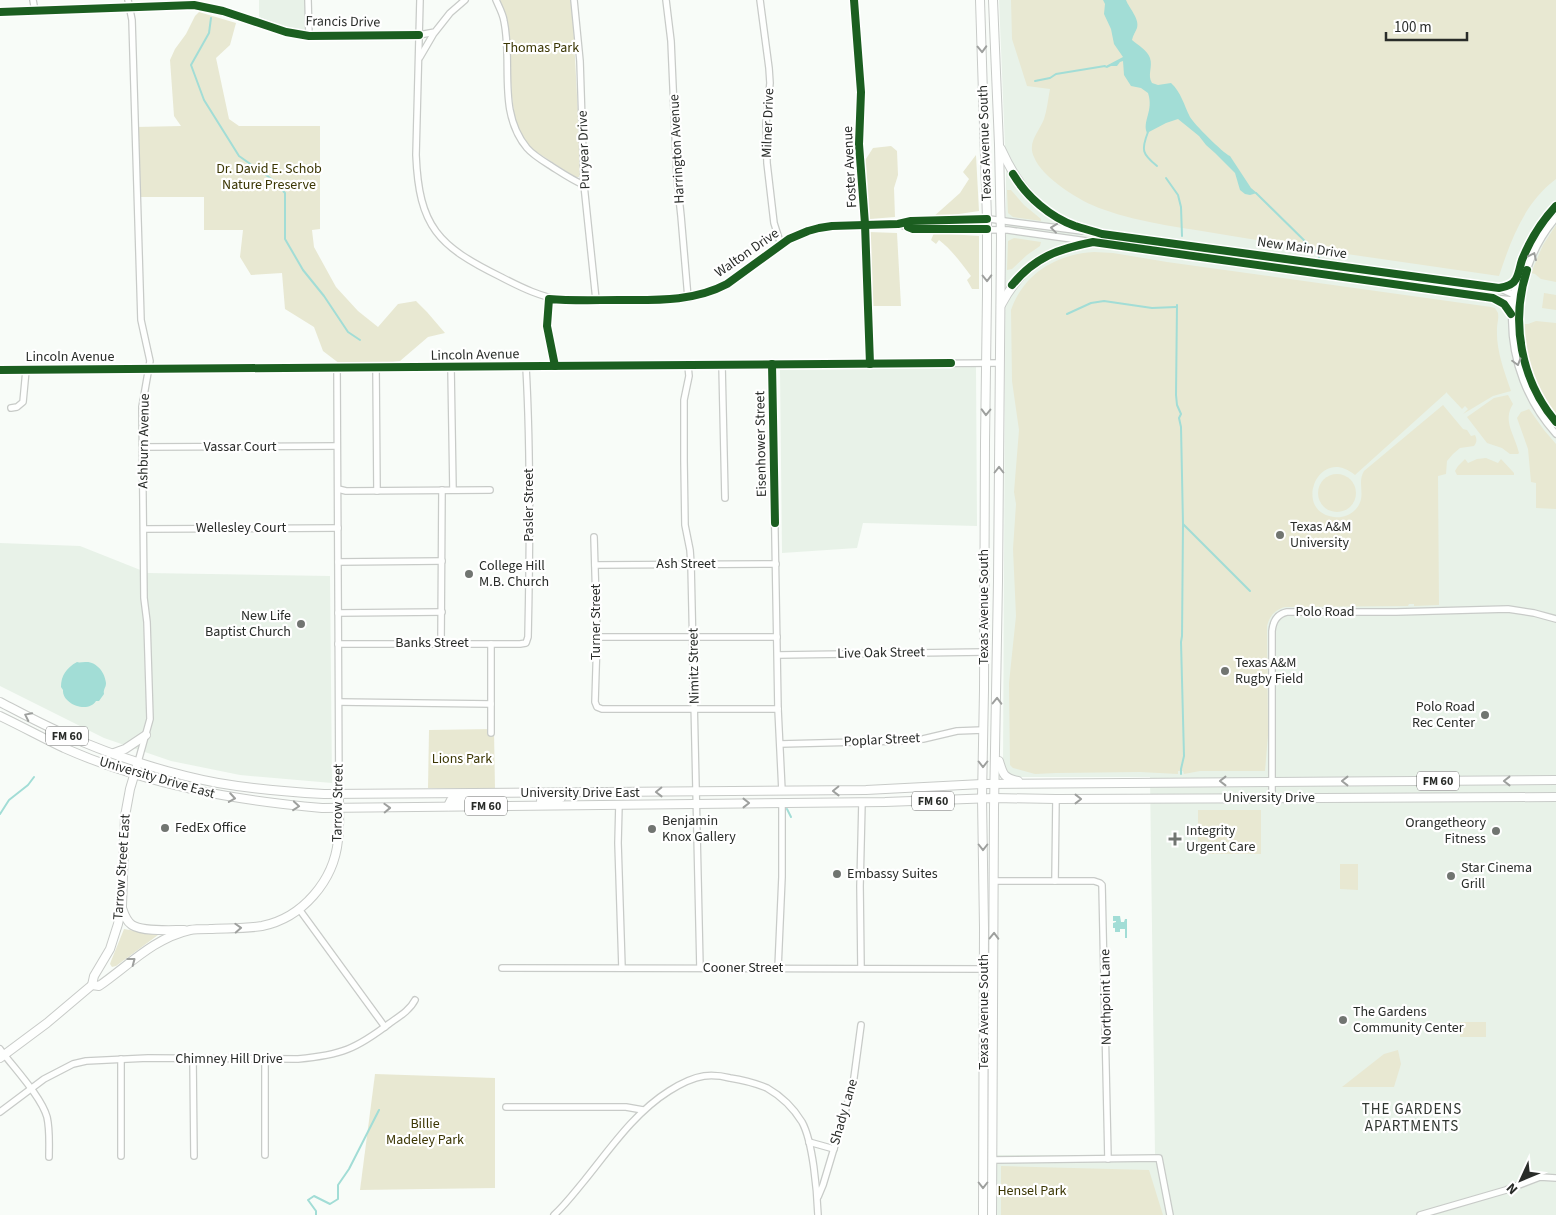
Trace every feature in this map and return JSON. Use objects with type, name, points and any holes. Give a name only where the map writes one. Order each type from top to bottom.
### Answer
[{"type":"main road","name":"Texas Avenue South","points":[[980,0],[987,219],[982,784],[984,968],[983,1215]]},
{"type":"main road","name":"Texas Avenue South","points":[[992,1215],[994,798],[1000,363],[999,145],[993,0]]},
{"type":"main road","points":[[982,67],[996,67]]},
{"type":"main road","points":[[999,145],[1015,178],[1039,205],[1067,223],[1102,234]]},
{"type":"main road","points":[[1000,307],[1012,285],[1036,262],[1061,249],[1093,242]]},
{"type":"main road","points":[[984,519],[998,518]]},
{"type":"main road","name":"University Drive East","points":[[0,702],[4,707],[69,736],[138,762],[217,783],[283,792],[339,794],[608,793],[866,790],[995,784]]},
{"type":"main road","name":"University Drive East","points":[[0,716],[64,748],[134,774],[176,786],[269,803],[339,809],[448,806],[908,802],[982,798]]},
{"type":"main road","points":[[114,753],[125,749],[146,735]]},
{"type":"main road","points":[[996,750],[1000,769],[1006,777],[1030,784]]},
{"type":"main road","name":"Tarrow Street East","points":[[92,985],[94,976],[106,958],[116,936],[122,906],[125,816],[138,762]]},
{"type":"main road","name":"University Drive","points":[[995,784],[1556,780]]},
{"type":"main road","points":[[533,805],[544,800],[559,799],[563,793]]},
{"type":"main road","points":[[584,805],[586,801],[600,799],[608,793]]},
{"type":"main road","name":"Tarrow Street","points":[[2,1054],[71,1004],[92,985],[99,986],[150,948],[165,940],[190,930],[263,926],[282,919],[299,909],[322,884],[335,855],[338,840],[339,794]]},
{"type":"main road","points":[[448,806],[451,800],[463,799],[471,794]]},
{"type":"main road","name":"University Drive","points":[[982,798],[1556,797]]},
{"type":"main road","points":[[122,906],[127,920],[132,925],[150,929],[190,930]]},
{"type":"main road","points":[[106,958],[105,969],[112,977]]},
{"type":"main road","points":[[984,1102],[988,1107],[988,1153],[992,1160]]},
{"type":"street","points":[[33,0],[35,11]]},
{"type":"street","name":"Ashburn Avenue","points":[[128,0],[132,30],[141,320],[150,361],[142,407],[144,598],[147,622],[150,718],[138,762]]},
{"type":"street","points":[[308,0],[309,36]]},
{"type":"street","name":"Walton Drive","points":[[420,0],[416,155],[422,204],[432,226],[449,246],[467,259],[529,291],[549,298],[565,300],[669,300],[688,298],[716,290],[781,244],[797,235],[819,228],[865,224],[898,224],[911,221],[987,219],[1000,225]]},
{"type":"street","points":[[419,59],[435,32],[450,13],[465,0]]},
{"type":"street","points":[[496,0],[504,20],[508,102],[514,128],[528,149],[539,158],[574,181],[584,185]]},
{"type":"street","name":"Puryear Drive","points":[[574,0],[580,61],[584,185],[596,300]]},
{"type":"street","name":"Harrington Avenue","points":[[666,0],[672,41],[676,179],[688,298]]},
{"type":"street","name":"Milner Drive","points":[[760,0],[770,83],[766,124],[767,163],[774,223],[781,244]]},
{"type":"street","name":"Foster Avenue","points":[[854,0],[861,92],[859,144],[865,224],[870,364]]},
{"type":"street","name":"Francis Drive","points":[[0,12],[202,6],[286,32],[309,36],[419,35],[435,32]]},
{"type":"street","points":[[1556,206],[1532,239],[1521,262],[1512,297],[1511,314],[1516,360],[1523,383],[1532,401],[1556,434]]},
{"type":"street","points":[[1556,218],[1545,232],[1532,256],[1520,298],[1519,322],[1522,354],[1529,375],[1539,397],[1556,422]]},
{"type":"street","name":"Walton Drive","points":[[898,224],[913,229],[987,229],[1000,225]]},
{"type":"street","name":"New Main Drive","points":[[1000,225],[1102,234],[1244,252],[1499,288],[1512,297]]},
{"type":"street","name":"New Main Drive","points":[[1000,225],[1093,242],[1243,264],[1492,298],[1520,298]]},
{"type":"street","points":[[1243,264],[1244,252]]},
{"type":"street","points":[[1376,282],[1377,271]]},
{"type":"street","points":[[1499,288],[1508,286],[1516,280]]},
{"type":"street","points":[[549,298],[547,326],[555,366]]},
{"type":"street","points":[[1492,298],[1504,304],[1511,314]]},
{"type":"street","name":"Lincoln Avenue","points":[[0,370],[1000,363]]},
{"type":"street","name":"Eisenhower Street","points":[[772,364],[778,709],[782,791]]},
{"type":"street","points":[[722,365],[725,498]]},
{"type":"street","name":"Nimitz Street","points":[[688,366],[684,400],[685,524],[690,550],[694,636],[700,968]]},
{"type":"street","name":"Pasler Street","points":[[526,367],[529,420],[529,560],[528,636],[526,643]]},
{"type":"street","name":"Tarrow Street","points":[[337,368],[339,794]]},
{"type":"street","points":[[376,368],[377,491]]},
{"type":"street","points":[[451,368],[453,490]]},
{"type":"street","points":[[10,408],[23,402],[26,370]]},
{"type":"street","points":[[1532,401],[1539,397]]},
{"type":"street","name":"Vassar Court","points":[[143,447],[337,446]]},
{"type":"street","points":[[338,489],[346,491],[490,490]]},
{"type":"street","points":[[441,644],[442,490]]},
{"type":"street","name":"Wellesley Court","points":[[144,529],[338,528]]},
{"type":"street","name":"Turner Street","points":[[594,537],[597,637],[595,702],[597,707],[602,709],[695,709]]},
{"type":"street","points":[[338,562],[442,561]]},
{"type":"street","name":"Ash Street","points":[[595,565],[776,564]]},
{"type":"street","name":"Polo Road","points":[[1272,798],[1272,631],[1274,621],[1279,615],[1287,612],[1508,609],[1556,619]]},
{"type":"street","points":[[338,613],[442,612]]},
{"type":"street","points":[[597,637],[777,637]]},
{"type":"street","name":"Banks Street","points":[[338,644],[526,643]]},
{"type":"street","points":[[491,644],[491,733]]},
{"type":"street","name":"Live Oak Street","points":[[778,655],[984,652]]},
{"type":"street","points":[[339,702],[491,704]]},
{"type":"street","points":[[695,709],[778,709]]},
{"type":"street","name":"Poplar Street","points":[[780,744],[899,742],[923,739],[957,731],[983,730]]},
{"type":"street","points":[[994,881],[1055,881],[1056,799]]},
{"type":"street","points":[[861,968],[862,802]]},
{"type":"street","points":[[778,968],[782,877],[782,803]]},
{"type":"street","points":[[618,804],[622,968]]},
{"type":"street","name":"Northpoint Lane","points":[[1055,881],[1097,881],[1103,889],[1108,1159]]},
{"type":"street","points":[[299,909],[385,1028]]},
{"type":"street","name":"Cooner Street","points":[[502,968],[984,968]]},
{"type":"street","name":"Chimney Hill Drive","points":[[0,1112],[51,1075],[73,1064],[86,1061],[298,1059],[338,1053],[356,1047],[385,1028],[411,1008],[416,1000]]},
{"type":"street","name":"Shady Lane","points":[[818,1196],[823,1186],[853,1085],[860,1025]]},
{"type":"street","points":[[2,1054],[30,1089],[47,1118],[50,1139],[49,1157]]},
{"type":"street","points":[[265,1058],[265,1155]]},
{"type":"street","points":[[193,1059],[194,1156]]},
{"type":"street","points":[[120,1060],[121,1156]]},
{"type":"street","points":[[554,1215],[643,1110],[679,1085],[695,1078],[710,1075],[742,1080],[767,1089],[786,1102],[802,1123],[809,1142],[818,1196],[818,1215]]},
{"type":"street","points":[[506,1107],[626,1107],[643,1110]]},
{"type":"street","points":[[809,1142],[834,1149]]},
{"type":"street","points":[[992,1160],[1159,1158],[1170,1215]]},
{"type":"street","points":[[1420,1215],[1506,1190],[1540,1177],[1556,1178]]},
{"type":"shaded area","points":[[259,0],[308,0],[309,36],[259,17]]},
{"type":"shaded area","name":"Texas A&M University","points":[[999,0],[1556,0],[1556,1215],[997,1215],[997,1155],[1155,1155],[1150,777],[1013,777],[1009,775],[1003,765],[1006,171]]},
{"type":"shaded area","points":[[976,367],[977,526],[863,523],[857,548],[782,553],[780,370]]},
{"type":"shaded area","points":[[0,543],[80,546],[148,573],[330,576],[332,783],[240,775],[171,761],[104,738],[0,686]]},
{"type":"green space","name":"Thomas Park","points":[[500,0],[572,0],[581,172],[579,177],[575,177],[532,149],[525,141],[515,122],[506,15]]},
{"type":"green space","points":[[1011,0],[1556,0],[1556,179],[1535,199],[1527,211],[1508,249],[1499,276],[1365,257],[1166,225],[1133,218],[1093,206],[1053,181],[1038,165],[1032,152],[1034,137],[1044,119],[1050,89],[1027,86],[1012,39]]},
{"type":"green space","name":"Dr. David E. Schob Nature Preserve","points":[[199,12],[236,23],[230,45],[216,58],[229,119],[239,126],[320,126],[320,229],[312,230],[314,247],[336,287],[358,311],[378,327],[398,304],[416,301],[445,333],[428,337],[400,361],[372,365],[340,364],[323,351],[314,327],[285,309],[282,273],[251,275],[240,257],[243,230],[204,230],[204,197],[138,197],[136,127],[181,126],[174,116],[170,60]]},
{"type":"green space","points":[[891,146],[897,151],[898,175],[894,188],[895,217],[870,219],[864,162],[873,148]]},
{"type":"green space","points":[[976,155],[979,211],[932,218],[960,193],[969,179],[963,172]]},
{"type":"green space","points":[[1007,190],[1011,190],[1041,221],[1013,217],[1008,213]]},
{"type":"green space","points":[[1556,225],[1556,282],[1541,279],[1531,273],[1543,245]]},
{"type":"green space","points":[[869,232],[897,233],[901,306],[872,306]]},
{"type":"green space","points":[[934,233],[979,236],[979,289],[972,289],[967,280],[971,276],[948,248],[939,240],[936,244],[931,240]]},
{"type":"green space","points":[[1014,238],[1041,242],[1040,246],[1012,269],[1007,270],[1008,241]]},
{"type":"green space","points":[[1094,252],[1113,253],[1491,307],[1495,308],[1498,313],[1498,345],[1511,391],[1493,396],[1463,414],[1468,409],[1465,406],[1462,409],[1446,392],[1355,475],[1342,468],[1330,468],[1321,473],[1315,482],[1312,493],[1314,504],[1321,512],[1334,517],[1345,516],[1350,514],[1359,505],[1361,500],[1361,481],[1364,471],[1443,405],[1463,429],[1467,430],[1471,436],[1475,435],[1476,438],[1474,446],[1460,448],[1453,454],[1447,461],[1446,474],[1438,476],[1439,605],[1285,607],[1276,611],[1271,616],[1267,626],[1268,735],[1265,771],[1200,771],[1184,774],[1183,771],[1178,771],[1178,774],[1140,772],[1035,774],[1013,768],[1010,765],[1009,683],[1016,616],[1013,549],[1016,504],[1014,492],[1019,430],[1012,381],[1011,310],[1024,286],[1044,268],[1055,261],[1067,257]]},
{"type":"green space","points":[[1544,293],[1556,295],[1556,310],[1542,308]]},
{"type":"green space","points":[[1536,321],[1556,323],[1556,414],[1542,393],[1526,349],[1523,324]]},
{"type":"green space","points":[[1508,395],[1513,404],[1509,416],[1510,428],[1518,454],[1510,454],[1502,448],[1487,443],[1467,417],[1494,398]]},
{"type":"green space","points":[[1529,409],[1556,444],[1556,509],[1536,508],[1536,483],[1531,482],[1528,449],[1517,418],[1521,412]]},
{"type":"green space","points":[[1486,458],[1498,463],[1501,459],[1514,475],[1457,475],[1455,471],[1465,459],[1468,463]]},
{"type":"green space","points":[[1337,474],[1351,479],[1356,493],[1351,507],[1337,512],[1323,507],[1318,493],[1323,479]]},
{"type":"green space","name":"Lions Park","points":[[494,729],[495,789],[428,788],[429,730]]},
{"type":"green space","points":[[1198,810],[1261,810],[1261,854],[1198,854]]},
{"type":"green space","points":[[1340,864],[1358,864],[1358,890],[1340,889]]},
{"type":"green space","points":[[124,929],[158,935],[112,967],[110,964]]},
{"type":"green space","points":[[1460,1022],[1486,1022],[1486,1037],[1460,1037]]},
{"type":"green space","points":[[1398,1050],[1401,1064],[1394,1087],[1342,1087],[1384,1054]]},
{"type":"green space","name":"Billie Madeley Park","points":[[375,1074],[495,1078],[495,1188],[360,1190]]},
{"type":"green space","name":"Hensel Park","points":[[1001,1166],[1149,1170],[1163,1215],[1001,1215]]},
{"type":"water","points":[[1103,0],[1126,0],[1136,17],[1138,25],[1132,40],[1149,55],[1152,83],[1158,85],[1171,83],[1180,95],[1193,121],[1215,144],[1230,156],[1251,188],[1257,193],[1250,195],[1240,190],[1235,173],[1199,136],[1178,119],[1147,133],[1146,124],[1150,105],[1148,93],[1141,88],[1131,86],[1124,75],[1123,61],[1117,66],[1104,67],[1123,57],[1114,44],[1111,29],[1104,14],[1105,4]]},
{"type":"water","points":[[77,662],[93,663],[102,671],[105,679],[104,694],[99,701],[87,707],[76,706],[71,703],[64,695],[61,687],[65,673]]},
{"type":"water","points":[[1113,916],[1120,916],[1121,922],[1127,919],[1127,938],[1125,938],[1125,929],[1115,932],[1113,923],[1116,921],[1113,921]]},
{"type":"waterway","points":[[211,18],[209,33],[191,65],[204,100],[239,156],[273,180],[285,193],[285,239],[303,270],[324,296],[348,332],[360,340]]},
{"type":"waterway","points":[[1035,81],[1050,78],[1056,74],[1105,66]]},
{"type":"waterway","points":[[1148,132],[1144,143],[1144,151],[1148,158],[1157,166]]},
{"type":"waterway","points":[[1166,178],[1178,195],[1181,207],[1182,236]]},
{"type":"waterway","points":[[1256,193],[1319,257]]},
{"type":"waterway","points":[[1067,314],[1091,303],[1104,301],[1152,308],[1176,307]]},
{"type":"waterway","points":[[1177,305],[1176,395],[1177,405],[1181,414],[1179,418],[1181,427],[1183,524],[1181,642],[1184,756],[1181,774]]},
{"type":"waterway","points":[[1183,524],[1250,591]]},
{"type":"waterway","points":[[0,814],[9,800],[28,785],[34,777]]},
{"type":"waterway","points":[[787,809],[791,817]]},
{"type":"waterway","points":[[316,1215],[316,1211],[308,1200],[314,1196],[330,1204],[338,1199],[338,1185],[349,1169],[379,1110]]},
{"type":"cycle path","points":[[854,0],[861,92],[859,144],[865,224],[870,364]]},
{"type":"cycle path","points":[[0,12],[194,5],[223,11],[286,32],[309,36],[419,35]]},
{"type":"cycle path","points":[[1013,174],[1025,191],[1048,212],[1075,226],[1102,234],[1499,288],[1515,281],[1532,238],[1545,218],[1556,206]]},
{"type":"cycle path","points":[[555,366],[547,326],[549,299],[646,300],[687,297],[714,290],[727,284],[789,239],[819,228],[898,224],[911,221],[987,219]]},
{"type":"cycle path","points":[[908,227],[913,229],[987,229]]},
{"type":"cycle path","points":[[1012,285],[1029,267],[1048,256],[1058,251],[1093,242],[1493,298],[1504,304],[1511,314]]},
{"type":"cycle path","points":[[1527,270],[1519,310],[1522,350],[1534,388],[1556,422]]},
{"type":"cycle path","points":[[0,370],[951,363]]},
{"type":"cycle path","points":[[772,364],[775,523]]},
{"type":"place","name":"Texas A&M University","points":[[1280,535]]},
{"type":"place","name":"College Hill M.B. Church","points":[[469,574]]},
{"type":"place","name":"New Life Baptist Church","points":[[301,624]]},
{"type":"place","name":"Texas A&M Rugby Field","points":[[1225,671]]},
{"type":"place","name":"Polo Road Rec Center","points":[[1485,715]]},
{"type":"place","name":"FedEx Office","points":[[165,828]]},
{"type":"place","name":"Benjamin Knox Gallery","points":[[652,829]]},
{"type":"place","name":"Orangetheory Fitness","points":[[1496,831]]},
{"type":"place","name":"Integrity Urgent Care","points":[[1175,839]]},
{"type":"place","name":"Embassy Suites","points":[[837,874]]},
{"type":"place","name":"Star Cinema Grill","points":[[1451,876]]},
{"type":"place","name":"The Gardens Community Center","points":[[1343,1020]]},
{"type":"district","name":"THE GARDENS APARTMENTS","points":[[1412,1118]]}]
